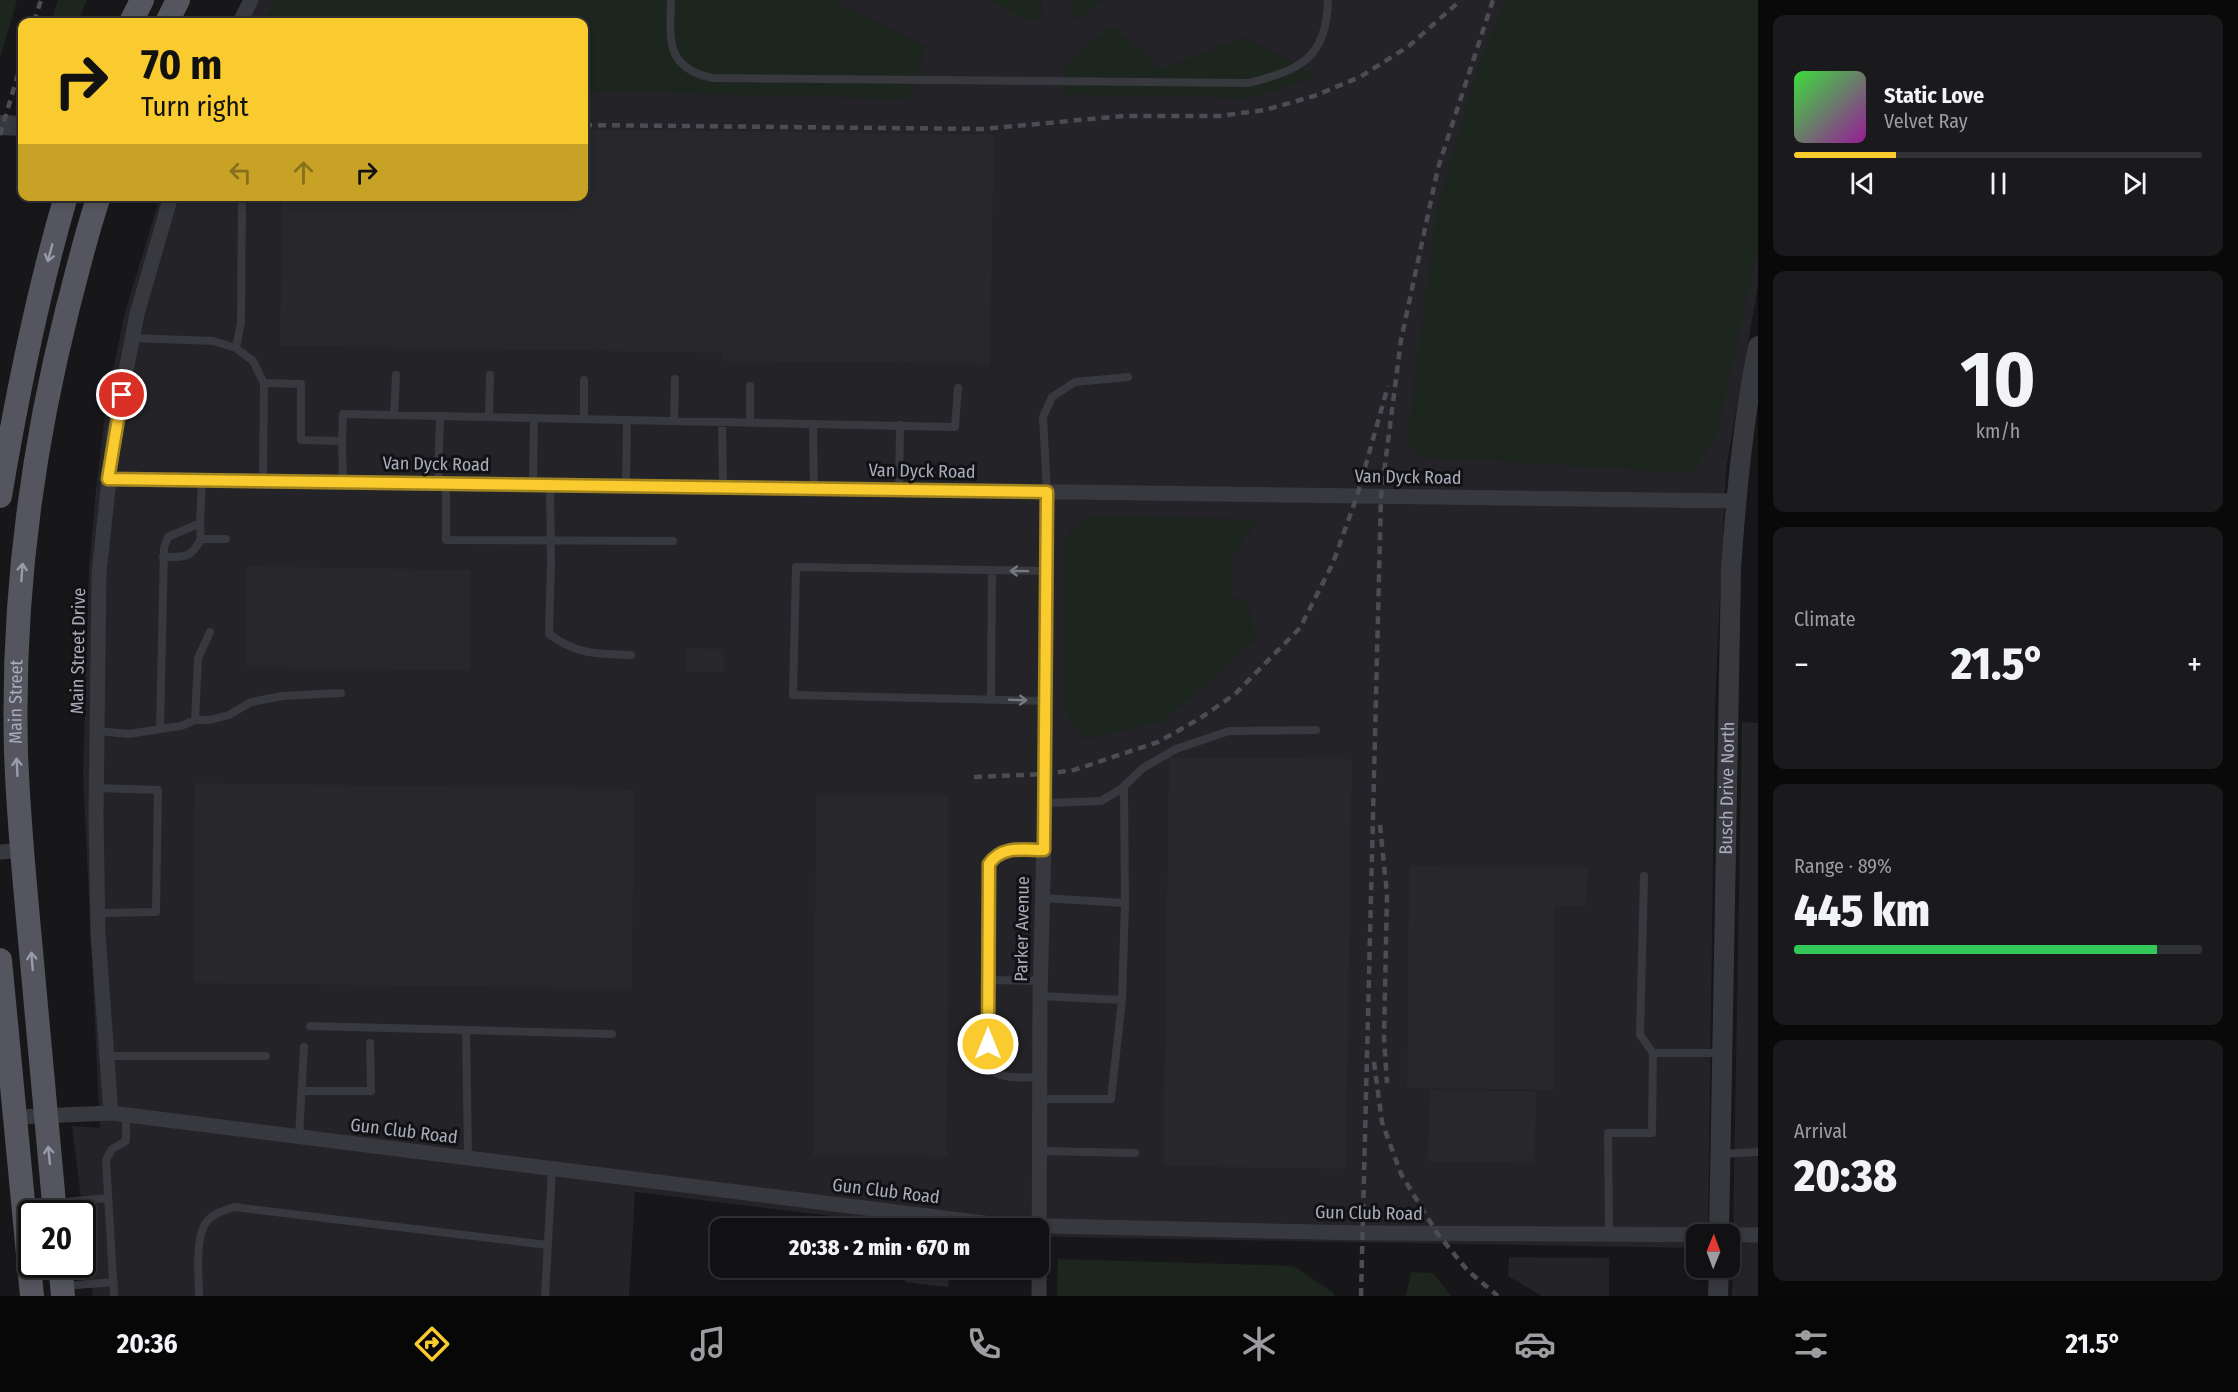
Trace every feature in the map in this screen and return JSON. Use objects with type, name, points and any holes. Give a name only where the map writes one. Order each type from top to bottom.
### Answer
[{"type":"main road","points":[[133,18],[142,0]]},
{"type":"main road","points":[[169,18],[178,0]]},
{"type":"main road","points":[[0,496],[32,325],[65,201]]},
{"type":"main road","name":"Main Street","points":[[54,1200],[11,851],[16,751],[16,692],[27,519],[56,356],[79,262],[97,201]]},
{"type":"main road","points":[[0,960],[32,1296]]},
{"type":"street","points":[[242,18],[251,0]]},
{"type":"street","points":[[0,125],[18,126]]},
{"type":"street","name":"Main Street Drive","points":[[119,1114],[107,1056],[98,913],[96,788],[99,573],[114,433],[140,303],[170,201]]},
{"type":"street","name":"Busch Drive North","points":[[1719,1224],[1731,569],[1736,501],[1752,374],[1758,346]]},
{"type":"street","name":"Van Dyck Road","points":[[108,479],[1736,501]]},
{"type":"street","name":"Parker Avenue","points":[[1040,1218],[1040,988],[1045,803],[1047,492]]},
{"type":"street","name":"Gun Club Road","points":[[15,1117],[119,1114],[948,1218]]},
{"type":"street","name":"Gun Club Road","points":[[1049,1226],[1364,1233],[1686,1234]]},
{"type":"street","name":"Gun Club Road","points":[[1740,1234],[1758,1234]]},
{"type":"street","name":"Parker Avenue","points":[[1039,1278],[1039,1296]]},
{"type":"street","points":[[1718,1296],[1719,1278]]},
{"type":"lane","points":[[671,0],[670,45],[686,68],[696,75],[713,78],[1249,83],[1294,69],[1307,61],[1318,46],[1328,9],[1328,0]]},
{"type":"lane","points":[[236,348],[241,321],[242,201]]},
{"type":"lane","points":[[133,338],[213,341],[236,348],[253,361],[264,383],[262,481]]},
{"type":"lane","points":[[394,415],[396,375]]},
{"type":"lane","points":[[489,417],[490,375]]},
{"type":"lane","points":[[1047,492],[1043,417],[1052,397],[1075,382],[1128,377]]},
{"type":"lane","points":[[674,421],[675,379]]},
{"type":"lane","points":[[584,380],[584,419]]},
{"type":"lane","points":[[264,383],[301,384],[301,440],[342,441]]},
{"type":"lane","points":[[750,386],[750,422]]},
{"type":"lane","points":[[343,482],[343,414],[955,427],[958,388]]},
{"type":"lane","points":[[440,416],[446,540],[673,541]]},
{"type":"lane","points":[[533,485],[534,418]]},
{"type":"lane","points":[[626,486],[627,420]]},
{"type":"lane","points":[[722,422],[723,487]]},
{"type":"lane","points":[[813,423],[814,489]]},
{"type":"lane","points":[[898,490],[900,425]]},
{"type":"lane","points":[[164,557],[186,557],[192,554],[201,539],[202,480]]},
{"type":"lane","points":[[550,485],[549,634],[564,645],[589,654],[631,656]]},
{"type":"lane","points":[[160,729],[164,548],[168,537],[200,523]]},
{"type":"lane","points":[[201,539],[226,539]]},
{"type":"lane","points":[[1045,701],[793,695],[795,567],[1046,571]]},
{"type":"lane","points":[[991,699],[992,570]]},
{"type":"lane","points":[[195,720],[198,658],[210,632]]},
{"type":"lane","points":[[97,731],[129,734],[181,726],[195,720],[210,720],[229,715],[251,702],[283,696],[341,693]]},
{"type":"lane","points":[[1045,803],[1101,801],[1124,787],[1143,768],[1176,749],[1228,731],[1316,730]]},
{"type":"lane","points":[[1040,1099],[1111,1099],[1122,1000],[1125,903],[1124,787]]},
{"type":"lane","points":[[96,788],[158,790],[156,912],[98,913]]},
{"type":"lane","points":[[1040,1077],[1008,1077],[993,1073],[987,1065],[989,864],[996,854],[1006,850],[1044,850]]},
{"type":"lane","points":[[1609,1234],[1608,1133],[1652,1133],[1653,1053],[1640,1035],[1644,876]]},
{"type":"lane","points":[[1042,898],[1125,903]]},
{"type":"lane","points":[[988,980],[1122,1000]]},
{"type":"lane","points":[[310,1026],[612,1034]]},
{"type":"lane","points":[[466,1030],[468,1158]]},
{"type":"lane","points":[[302,1091],[370,1091],[370,1044]]},
{"type":"lane","points":[[299,1137],[304,1047]]},
{"type":"lane","points":[[1653,1053],[1723,1053]]},
{"type":"lane","points":[[107,1056],[266,1056]]},
{"type":"lane","points":[[114,1296],[106,1160],[112,1149],[126,1141],[119,1114]]},
{"type":"lane","points":[[1040,1151],[1135,1153]]},
{"type":"lane","points":[[1721,1154],[1758,1152]]},
{"type":"lane","points":[[545,1296],[552,1169]]},
{"type":"lane","points":[[96,1200],[108,1198]]},
{"type":"lane","points":[[199,1296],[199,1242],[207,1222],[219,1213],[234,1207],[547,1245]]},
{"type":"lane","points":[[62,1282],[114,1282]]},
{"type":"shaded area","points":[[0,0],[17,0],[0,58]]},
{"type":"shaded area","points":[[58,0],[87,0],[80,18],[52,18]]},
{"type":"shaded area","points":[[244,0],[1758,0],[1758,285],[1726,469],[1715,702],[1708,1224],[1686,1224],[1686,1248],[1049,1237],[1049,1218],[850,1218],[635,1192],[629,1296],[93,1296],[91,1278],[96,1278],[96,1200],[81,1200],[72,1126],[100,1128],[83,774],[89,570],[107,399],[125,312],[159,201],[588,201],[588,18],[234,18]]},
{"type":"shaded area","points":[[274,0],[837,0],[842,6],[926,46],[908,99],[588,91],[588,18],[266,18]]},
{"type":"shaded area","points":[[988,0],[1042,0],[1041,20],[1021,17]]},
{"type":"shaded area","points":[[1073,0],[1105,0],[1074,22]]},
{"type":"shaded area","points":[[1506,0],[1758,0],[1758,248],[1717,434],[1693,473],[1423,457],[1407,440],[1437,208],[1480,60]]},
{"type":"shaded area","points":[[1112,26],[1161,69],[1244,37],[1318,77],[1247,98],[1062,94],[1067,63]]},
{"type":"shaded area","points":[[1086,517],[1260,519],[1230,557],[1232,597],[1248,602],[1256,640],[1164,721],[1085,740],[1064,710],[1065,537]]},
{"type":"shaded area","points":[[1742,722],[1758,723],[1758,1296],[1732,1296],[1732,1278],[1740,1278],[1740,1224],[1733,1224]]},
{"type":"shaded area","points":[[1509,1257],[1609,1258],[1609,1296],[1542,1296],[1508,1276]]},
{"type":"shaded area","points":[[1058,1259],[1293,1266],[1334,1293],[1334,1296],[1057,1296]]},
{"type":"shaded area","points":[[1411,1272],[1433,1273],[1451,1296],[1406,1296]]},
{"type":"building","points":[[588,129],[994,135],[990,364],[723,361],[723,353],[280,346],[282,201],[588,201]]},
{"type":"building","points":[[247,566],[471,570],[470,671],[246,667]]},
{"type":"building","points":[[687,648],[724,649],[724,672],[686,672]]},
{"type":"building","points":[[1169,757],[1352,759],[1346,1169],[1163,1166]]},
{"type":"building","points":[[195,783],[634,789],[632,989],[193,983]]},
{"type":"building","points":[[816,795],[949,796],[947,1156],[813,1155]]},
{"type":"building","points":[[1409,866],[1588,868],[1587,906],[1555,906],[1554,1090],[1407,1088]]},
{"type":"building","points":[[1429,1090],[1536,1091],[1535,1163],[1428,1162]]},
{"type":"building","points":[[906,1278],[949,1278],[948,1287],[905,1282]]},
{"type":"railway","points":[[35,18],[41,0]]},
{"type":"railway","points":[[588,125],[983,129],[1123,116],[1219,116],[1265,110],[1314,96],[1360,77],[1409,46],[1461,0]]},
{"type":"railway","points":[[1361,1296],[1381,496],[1401,340],[1438,168],[1493,0]]},
{"type":"railway","points":[[0,135],[18,74]]},
{"type":"railway","points":[[974,777],[1045,774],[1074,770],[1158,742],[1199,719],[1235,694],[1300,628],[1333,563],[1357,496],[1388,386]]},
{"type":"railway","points":[[1380,825],[1387,894],[1384,1038],[1387,1083]]},
{"type":"railway","points":[[1374,1062],[1382,1122],[1401,1174],[1437,1233],[1468,1271],[1498,1296]]},
{"type":"route","points":[[122,395],[108,479],[1047,492],[1044,850],[1006,850],[996,854],[989,864],[988,1044]]}]
